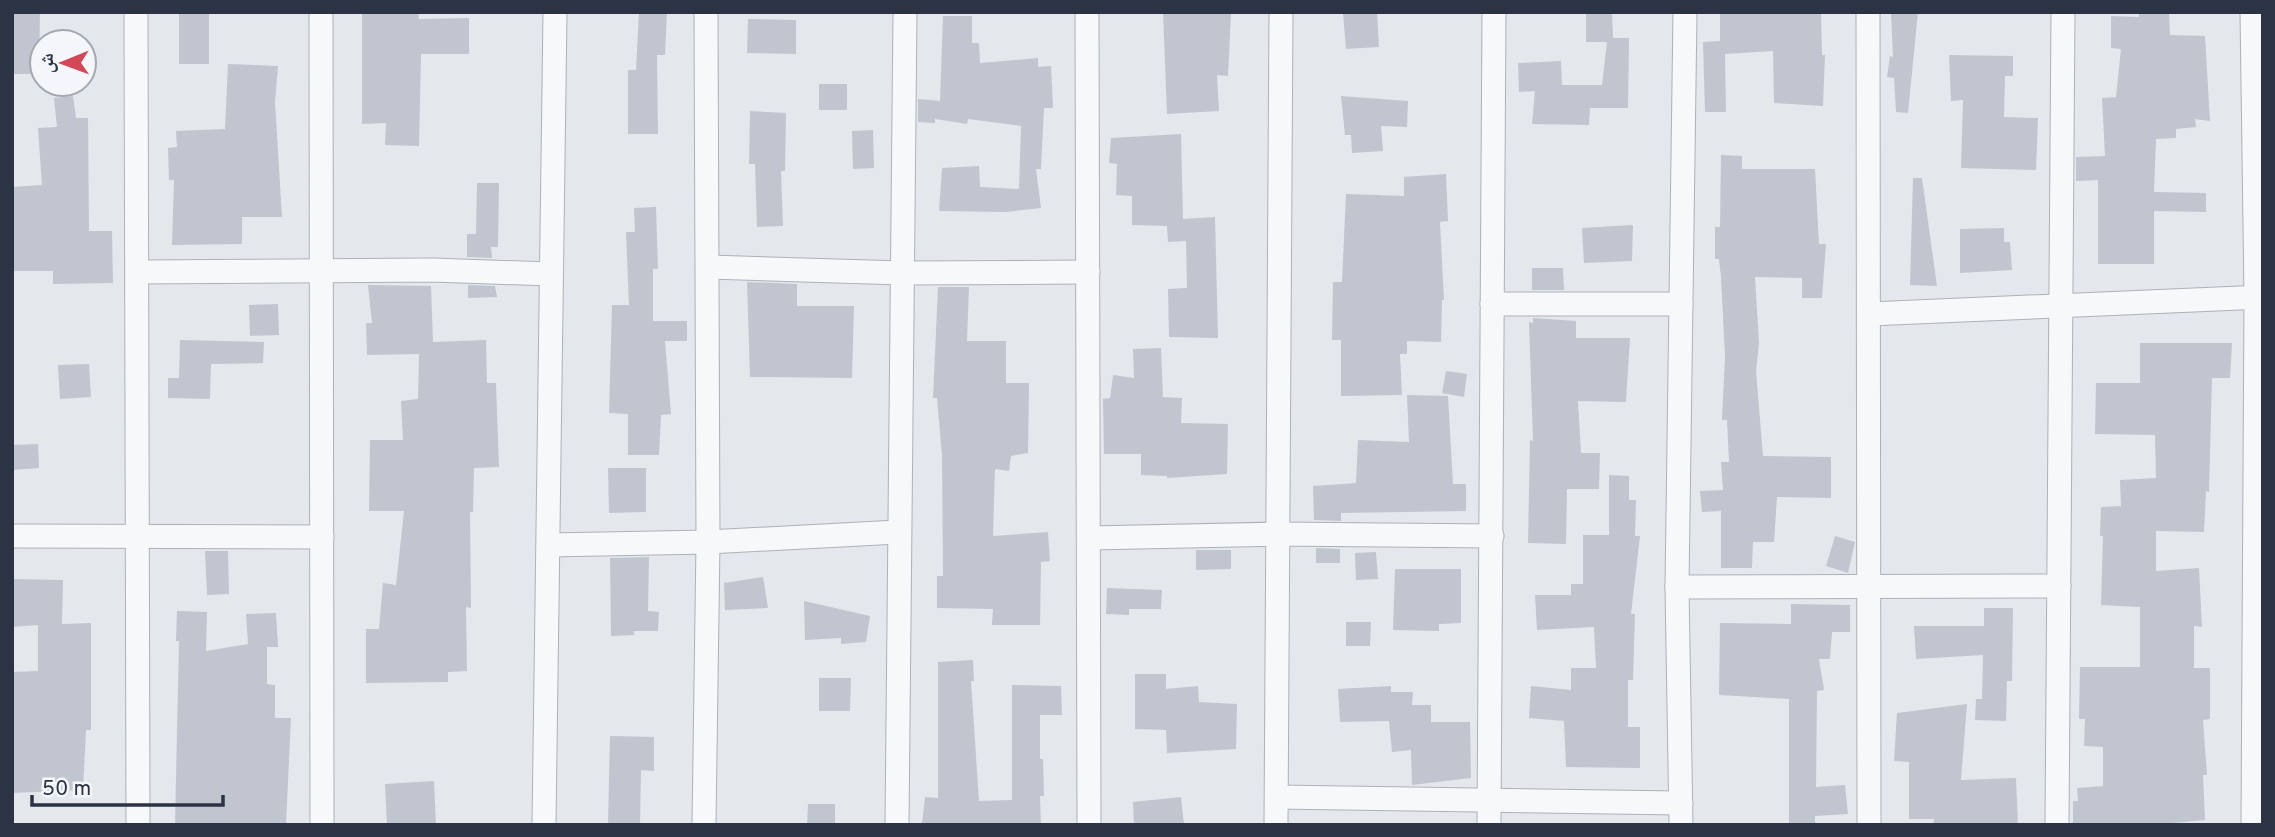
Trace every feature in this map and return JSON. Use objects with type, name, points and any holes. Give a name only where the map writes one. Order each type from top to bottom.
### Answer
[{"type":"street","points":[[136,12],[138,825]]},
{"type":"street","points":[[321,12],[324,270],[322,825]]},
{"type":"street","points":[[544,825],[555,12]]},
{"type":"street","points":[[704,825],[709,267],[706,12]]},
{"type":"street","points":[[897,825],[905,12]]},
{"type":"street","points":[[1087,12],[1089,825]]},
{"type":"street","points":[[1276,825],[1281,12]]},
{"type":"street","points":[[1489,825],[1494,12]]},
{"type":"street","points":[[1277,797],[1490,799],[1681,814],[1677,587],[1685,12]]},
{"type":"street","points":[[1868,12],[1868,825]]},
{"type":"street","points":[[2057,825],[2063,305],[2063,12]]},
{"type":"street","points":[[2252,12],[2260,297],[2256,810]]},
{"type":"street","points":[[709,267],[902,272],[1088,272]]},
{"type":"street","points":[[137,272],[324,270],[550,274]]},
{"type":"street","points":[[1869,314],[2260,297]]},
{"type":"street","points":[[1492,304],[1681,304]]},
{"type":"street","points":[[549,545],[708,542],[898,532]]},
{"type":"street","points":[[12,536],[138,534],[322,537]]},
{"type":"street","points":[[1090,538],[1278,534],[1492,536]]},
{"type":"street","points":[[1677,587],[2059,586]]},
{"type":"building","points":[[12,12],[40,12],[40,28],[28,28],[28,74],[12,74]]},
{"type":"building","points":[[418,12],[419,19],[469,18],[469,54],[421,54],[419,146],[385,145],[386,123],[362,124],[362,14]]},
{"type":"building","points":[[639,12],[667,12],[665,55],[657,55],[658,134],[628,134],[628,70],[636,70]]},
{"type":"building","points":[[1163,12],[1231,12],[1228,76],[1217,75],[1219,111],[1167,114]]},
{"type":"building","points":[[1377,12],[1379,47],[1346,49],[1343,13]]},
{"type":"building","points":[[1586,12],[1612,12],[1613,38],[1629,38],[1628,108],[1590,108],[1589,125],[1532,124],[1535,91],[1519,92],[1518,63],[1561,61],[1562,85],[1602,85],[1607,42],[1586,42]]},
{"type":"building","points":[[1720,12],[1821,12],[1822,55],[1825,55],[1823,106],[1774,103],[1773,51],[1725,54],[1726,112],[1705,112],[1703,42],[1720,41]]},
{"type":"building","points":[[1891,12],[1918,12],[1908,113],[1896,112],[1894,78],[1887,77],[1890,56],[1893,57]]},
{"type":"building","points":[[2139,12],[2169,12],[2170,35],[2205,36],[2210,121],[2195,119],[2196,127],[2176,129],[2176,138],[2156,139],[2154,192],[2206,193],[2206,212],[2154,211],[2154,264],[2098,264],[2098,180],[2076,181],[2076,157],[2105,156],[2102,98],[2116,97],[2121,49],[2111,48],[2111,16],[2139,17]]},
{"type":"building","points":[[179,13],[209,13],[209,64],[179,64]]},
{"type":"building","points":[[943,16],[972,16],[972,43],[979,43],[980,63],[1038,58],[1038,67],[1051,66],[1053,108],[1044,108],[1041,169],[1036,169],[1041,208],[1006,212],[939,211],[942,168],[979,166],[980,187],[1019,189],[1021,126],[968,119],[967,124],[935,119],[935,123],[918,122],[918,99],[940,101]]},
{"type":"building","points":[[748,19],[796,20],[796,54],[747,53]]},
{"type":"building","points":[[1949,55],[2013,56],[2013,76],[2005,76],[2004,117],[2038,118],[2036,170],[1961,168],[1963,100],[1951,101]]},
{"type":"building","points":[[228,64],[278,66],[275,102],[282,217],[242,217],[242,244],[172,245],[174,180],[169,180],[168,148],[177,147],[176,131],[225,129]]},
{"type":"building","points":[[819,84],[847,84],[847,110],[819,110]]},
{"type":"building","points":[[1341,96],[1408,101],[1407,127],[1381,126],[1383,151],[1352,153],[1351,135],[1345,135]]},
{"type":"building","points":[[54,98],[73,98],[76,118],[88,118],[89,231],[112,231],[113,283],[53,284],[53,271],[12,271],[12,187],[42,185],[38,128],[57,127]]},
{"type":"building","points":[[750,111],[786,113],[785,171],[781,171],[783,226],[757,227],[755,164],[749,164]]},
{"type":"building","points":[[873,130],[874,168],[853,169],[852,131]]},
{"type":"building","points":[[1181,134],[1183,219],[1215,217],[1218,338],[1169,337],[1168,289],[1187,288],[1186,241],[1168,242],[1167,226],[1132,225],[1132,196],[1116,195],[1117,164],[1109,163],[1111,138]]},
{"type":"building","points":[[1721,155],[1742,156],[1742,169],[1815,169],[1819,244],[1826,244],[1822,298],[1802,298],[1802,278],[1755,277],[1759,343],[1756,371],[1763,456],[1831,457],[1831,498],[1777,497],[1774,542],[1753,542],[1752,568],[1721,568],[1721,511],[1702,512],[1700,491],[1723,490],[1721,462],[1729,462],[1727,420],[1722,420],[1725,356],[1721,277],[1719,259],[1715,259],[1715,227],[1720,227]]},
{"type":"building","points":[[1446,174],[1448,221],[1440,222],[1444,300],[1441,342],[1407,341],[1407,354],[1400,354],[1402,395],[1341,396],[1341,340],[1332,340],[1333,282],[1342,282],[1346,194],[1404,196],[1404,177]]},
{"type":"building","points":[[1913,178],[1922,178],[1937,286],[1910,285]]},
{"type":"building","points":[[477,183],[499,183],[498,247],[491,247],[492,258],[467,257],[467,234],[476,234]]},
{"type":"building","points":[[656,207],[658,269],[653,269],[653,321],[687,321],[687,341],[665,341],[671,414],[661,415],[659,455],[628,455],[628,414],[609,413],[612,305],[629,305],[626,232],[635,232],[634,208]]},
{"type":"building","points":[[1633,225],[1632,261],[1584,263],[1582,228]]},
{"type":"building","points":[[2004,228],[2004,242],[2010,242],[2012,270],[1960,273],[1960,229]]},
{"type":"building","points":[[1532,268],[1563,268],[1564,290],[1532,290]]},
{"type":"building","points":[[747,282],[797,284],[797,306],[854,306],[852,378],[750,377]]},
{"type":"building","points":[[368,285],[431,286],[433,342],[486,340],[487,383],[496,383],[499,467],[474,468],[473,512],[470,512],[471,608],[466,607],[467,671],[448,672],[448,682],[366,683],[366,629],[379,629],[383,583],[396,585],[404,511],[369,511],[370,440],[403,440],[401,401],[418,399],[419,354],[367,355],[366,323],[372,323]]},
{"type":"building","points":[[468,285],[495,286],[497,297],[468,298]]},
{"type":"building","points":[[938,287],[969,287],[967,341],[1006,341],[1006,383],[1029,383],[1028,453],[1011,456],[1009,471],[995,469],[993,536],[1048,532],[1050,561],[1041,562],[1040,625],[992,625],[993,609],[937,608],[937,576],[943,576],[942,455],[937,398],[933,398]]},
{"type":"building","points":[[278,304],[279,335],[250,336],[249,305]]},
{"type":"building","points":[[1533,318],[1576,321],[1576,338],[1630,338],[1626,402],[1578,401],[1581,453],[1600,453],[1599,489],[1567,489],[1566,544],[1528,543],[1530,440],[1533,441],[1529,322],[1533,323]]},
{"type":"building","points":[[180,340],[264,342],[263,363],[211,364],[210,399],[168,398],[168,378],[179,378]]},
{"type":"building","points":[[2140,343],[2232,343],[2230,378],[2212,378],[2209,492],[2206,491],[2204,532],[2156,531],[2156,571],[2199,568],[2202,627],[2194,626],[2194,668],[2210,668],[2210,719],[2203,720],[2207,775],[2203,775],[2205,820],[2150,825],[2073,825],[2073,801],[2078,801],[2077,788],[2103,786],[2103,747],[2084,746],[2085,719],[2079,719],[2080,667],[2140,667],[2140,607],[2101,605],[2101,507],[2121,506],[2120,480],[2156,478],[2155,435],[2095,434],[2096,383],[2140,383]]},
{"type":"building","points":[[1161,348],[1163,397],[1182,398],[1181,423],[1228,424],[1227,474],[1167,478],[1141,475],[1141,454],[1104,454],[1103,399],[1110,398],[1113,375],[1134,378],[1133,349]]},
{"type":"building","points":[[89,364],[91,397],[60,399],[58,365]]},
{"type":"building","points":[[1446,371],[1467,374],[1464,397],[1442,393]]},
{"type":"building","points":[[1407,395],[1448,396],[1453,484],[1466,484],[1466,511],[1341,513],[1341,521],[1314,520],[1313,486],[1356,483],[1358,440],[1409,442]]},
{"type":"building","points":[[38,444],[39,468],[12,470],[12,445]]},
{"type":"building","points":[[608,468],[646,468],[646,512],[609,513]]},
{"type":"building","points":[[1609,475],[1629,476],[1629,500],[1636,500],[1635,536],[1640,536],[1631,614],[1635,614],[1633,680],[1628,680],[1628,727],[1640,727],[1640,768],[1566,767],[1564,721],[1529,718],[1531,686],[1571,690],[1571,668],[1596,668],[1594,627],[1537,630],[1535,595],[1571,595],[1571,584],[1583,584],[1583,535],[1609,535]]},
{"type":"building","points":[[1835,536],[1855,542],[1848,573],[1826,566]]},
{"type":"building","points":[[1316,548],[1340,549],[1340,563],[1316,563]]},
{"type":"building","points":[[1196,550],[1231,550],[1231,569],[1196,570]]},
{"type":"building","points":[[205,551],[228,551],[229,594],[207,595]]},
{"type":"building","points":[[1376,552],[1378,579],[1356,580],[1355,553]]},
{"type":"building","points":[[649,557],[648,611],[659,612],[658,631],[634,631],[634,635],[611,636],[610,558]]},
{"type":"building","points":[[1395,569],[1461,569],[1461,623],[1439,624],[1439,631],[1393,630]]},
{"type":"building","points":[[763,577],[768,608],[725,610],[724,583]]},
{"type":"building","points":[[12,579],[63,580],[62,624],[91,623],[91,730],[86,730],[83,790],[12,793],[12,672],[38,671],[38,625],[12,627]]},
{"type":"building","points":[[1107,588],[1162,590],[1161,609],[1129,609],[1129,615],[1106,614]]},
{"type":"building","points":[[804,601],[870,616],[866,642],[841,644],[841,638],[805,640]]},
{"type":"building","points":[[1791,604],[1850,605],[1850,632],[1832,632],[1830,659],[1819,659],[1824,690],[1817,691],[1816,787],[1845,785],[1848,814],[1815,816],[1815,825],[1789,825],[1789,699],[1719,695],[1720,623],[1791,624]]},
{"type":"building","points":[[1984,608],[2013,608],[2012,681],[2007,681],[2006,721],[1975,720],[1976,699],[1982,699],[1983,655],[1916,659],[1914,626],[1984,626]]},
{"type":"building","points":[[177,611],[207,612],[206,651],[248,644],[246,614],[276,613],[278,647],[267,647],[267,684],[275,685],[275,718],[291,718],[286,824],[175,825],[179,641],[176,641]]},
{"type":"building","points":[[1346,622],[1371,622],[1370,646],[1346,646]]},
{"type":"building","points":[[973,660],[974,681],[971,681],[979,801],[1012,800],[1012,685],[1061,686],[1062,715],[1040,715],[1040,759],[1043,759],[1044,796],[1040,796],[1041,825],[922,824],[925,797],[938,798],[938,662]]},
{"type":"building","points":[[1135,674],[1166,674],[1166,689],[1198,686],[1199,702],[1237,704],[1236,749],[1167,753],[1166,730],[1135,729]]},
{"type":"building","points":[[819,678],[851,678],[850,711],[819,711]]},
{"type":"building","points":[[1391,686],[1391,692],[1413,692],[1412,705],[1431,705],[1431,722],[1470,722],[1471,778],[1412,785],[1411,750],[1392,752],[1389,721],[1340,722],[1338,689]]},
{"type":"building","points":[[1967,704],[1961,780],[2016,778],[2018,825],[1933,825],[1934,819],[1909,819],[1909,762],[1894,761],[1897,713]]},
{"type":"building","points":[[610,736],[654,737],[654,771],[641,770],[640,825],[608,825]]},
{"type":"building","points":[[434,781],[436,825],[387,825],[385,784]]},
{"type":"building","points":[[1181,797],[1184,825],[1134,825],[1133,802]]},
{"type":"building","points":[[808,804],[835,804],[835,825],[807,825]]}]
